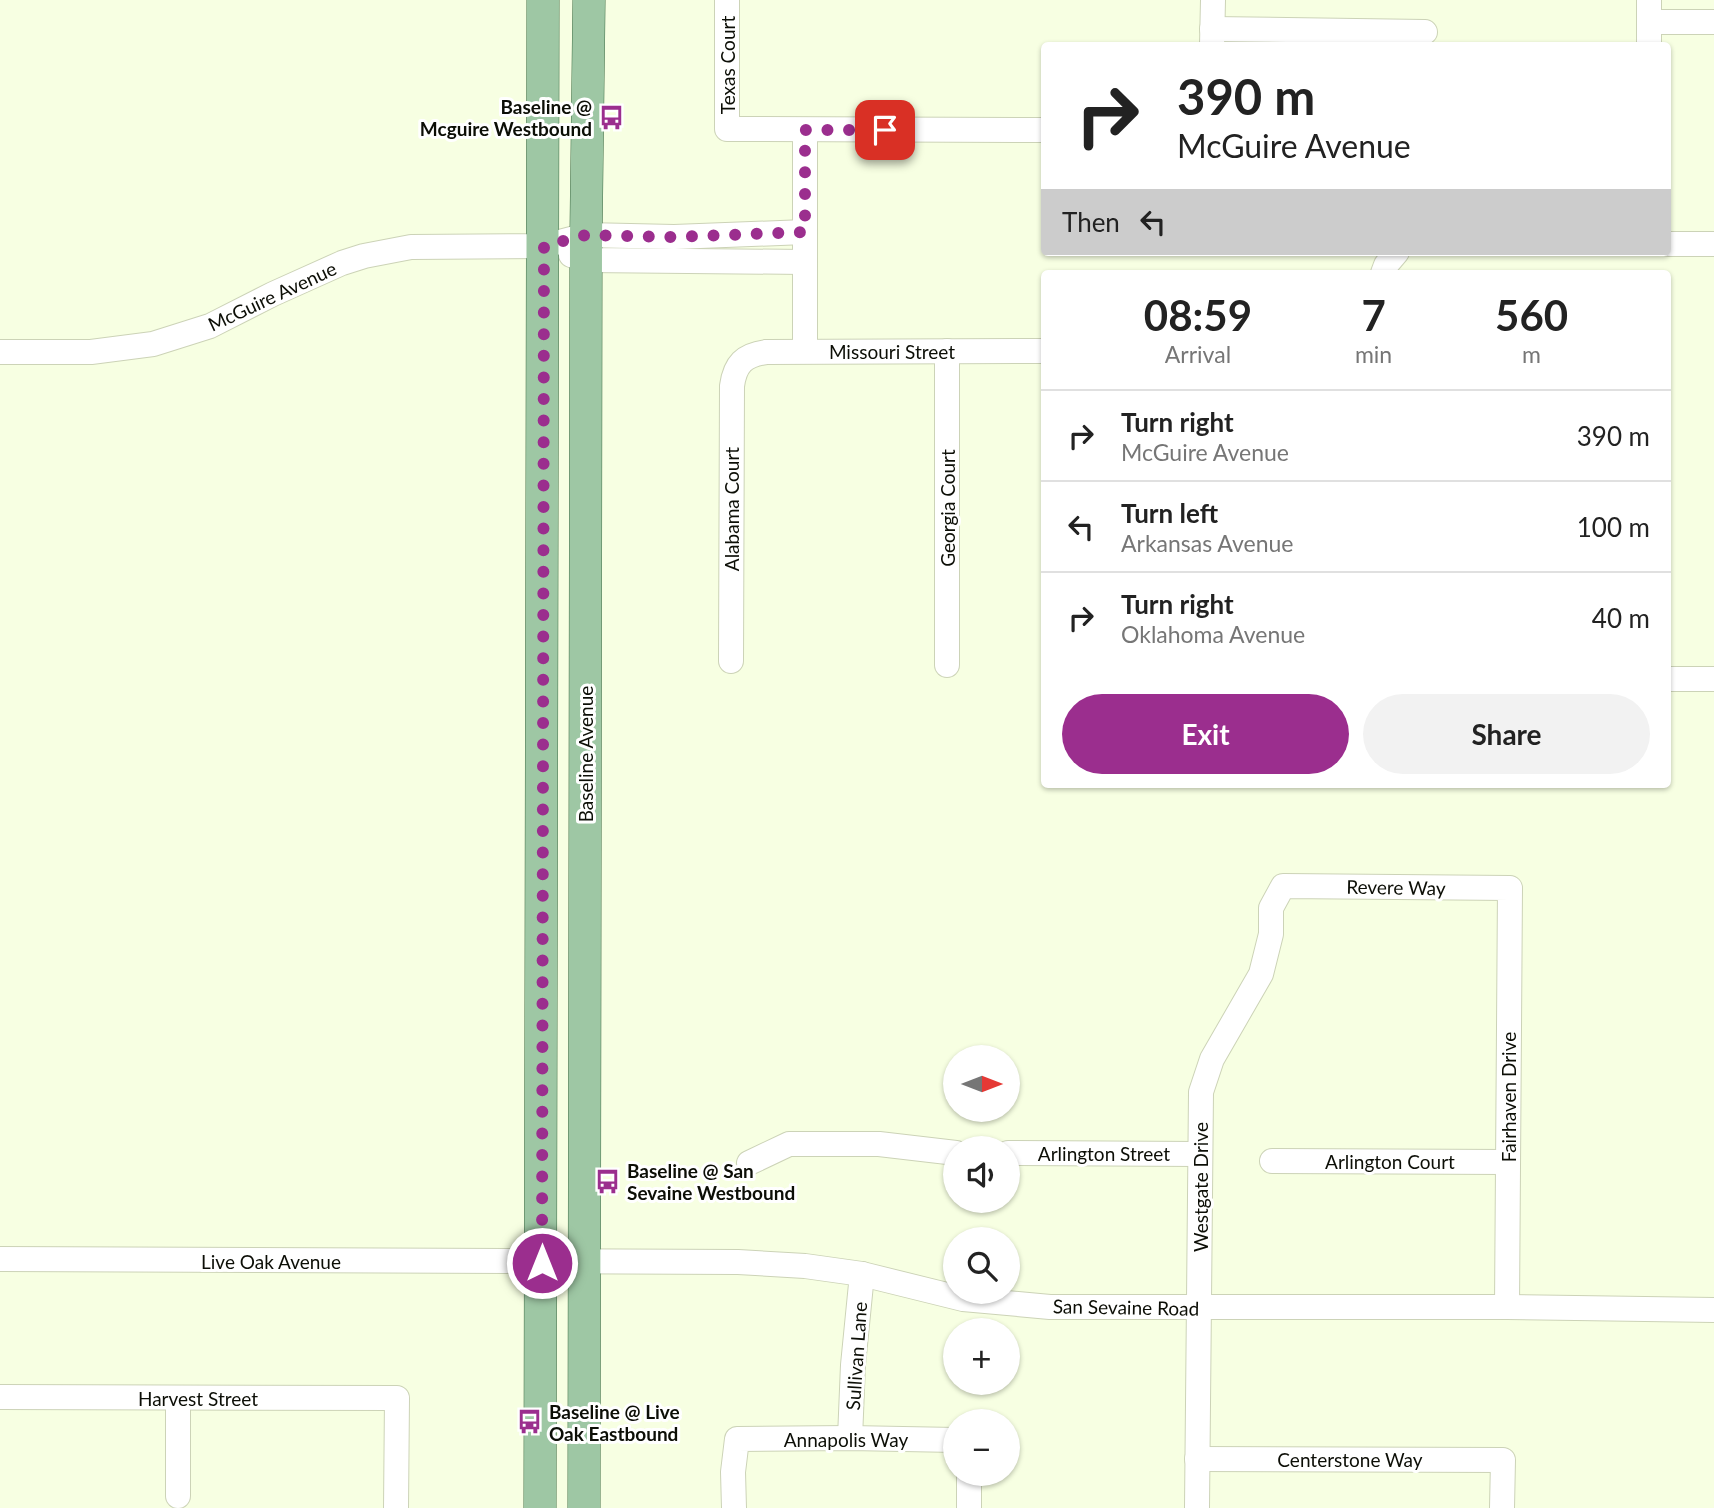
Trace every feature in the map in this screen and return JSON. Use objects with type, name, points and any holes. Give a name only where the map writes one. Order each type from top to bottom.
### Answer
[{"type":"main road","points":[[540,1508],[543,0]]},
{"type":"main road","name":"Baseline Avenue","points":[[584,1508],[586,248],[589,0]]},
{"type":"street","name":"Texas Court","points":[[727,0],[726,130],[805,130]]},
{"type":"street","points":[[1213,0],[1212,37],[1425,32]]},
{"type":"street","points":[[1649,22],[1714,22]]},
{"type":"street","points":[[805,351],[793,262],[805,232],[805,130],[1041,130]]},
{"type":"street","name":"McGuire Avenue","points":[[586,248],[674,237],[805,232]]},
{"type":"street","points":[[1671,244],[1714,244]]},
{"type":"street","name":"McGuire Avenue","points":[[0,352],[113,351],[174,339],[209,326],[321,272],[364,256],[388,251],[433,246],[544,246],[793,262]]},
{"type":"street","name":"Missouri Street","points":[[741,360],[756,353],[805,351],[1041,351]]},
{"type":"street","name":"Georgia Court","points":[[947,351],[947,665]]},
{"type":"street","name":"Alabama Court","points":[[731,661],[732,386],[734,373],[741,360]]},
{"type":"street","points":[[1671,679],[1714,679]]},
{"type":"street","name":"Revere Way","points":[[1283,886],[1510,888]]},
{"type":"street","name":"Westgate Drive","points":[[1197,1508],[1200,1092],[1212,1059],[1261,974],[1271,934],[1271,908],[1283,886]]},
{"type":"street","name":"Fairhaven Drive","points":[[1507,1307],[1510,888]]},
{"type":"street","points":[[749,1163],[789,1144],[879,1144],[943,1151]]},
{"type":"street","name":"Arlington Street","points":[[1020,1153],[1199,1154]]},
{"type":"street","name":"Arlington Court","points":[[1272,1161],[1507,1162]]},
{"type":"street","name":"Live Oak Avenue","points":[[0,1259],[542,1263]]},
{"type":"street","name":"San Sevaine Road","points":[[542,1263],[738,1262],[805,1266],[862,1274],[963,1298],[1051,1307],[1714,1310]]},
{"type":"street","name":"Sullivan Lane","points":[[850,1438],[853,1365],[862,1274]]},
{"type":"street","name":"Harvest Street","points":[[0,1397],[397,1398],[396,1508]]},
{"type":"street","points":[[178,1398],[178,1496]]},
{"type":"street","name":"Annapolis Way","points":[[734,1508],[733,1472],[737,1439],[943,1440]]},
{"type":"street","name":"Centerstone Way","points":[[1197,1459],[1503,1460],[1502,1508]]},
{"type":"street","points":[[969,1486],[969,1508]]},
{"type":"place","name":"Baseline @ Mcguire Westbound","points":[[612,117]]},
{"type":"place","name":"Baseline @ San Sevaine Westbound","points":[[607,1181]]},
{"type":"place","name":"Baseline @ Live Oak Eastbound","points":[[529,1422]]},
{"type":"route","points":[[542,1263],[544,246],[586,235],[674,237],[805,232],[805,130],[885,130]]}]
